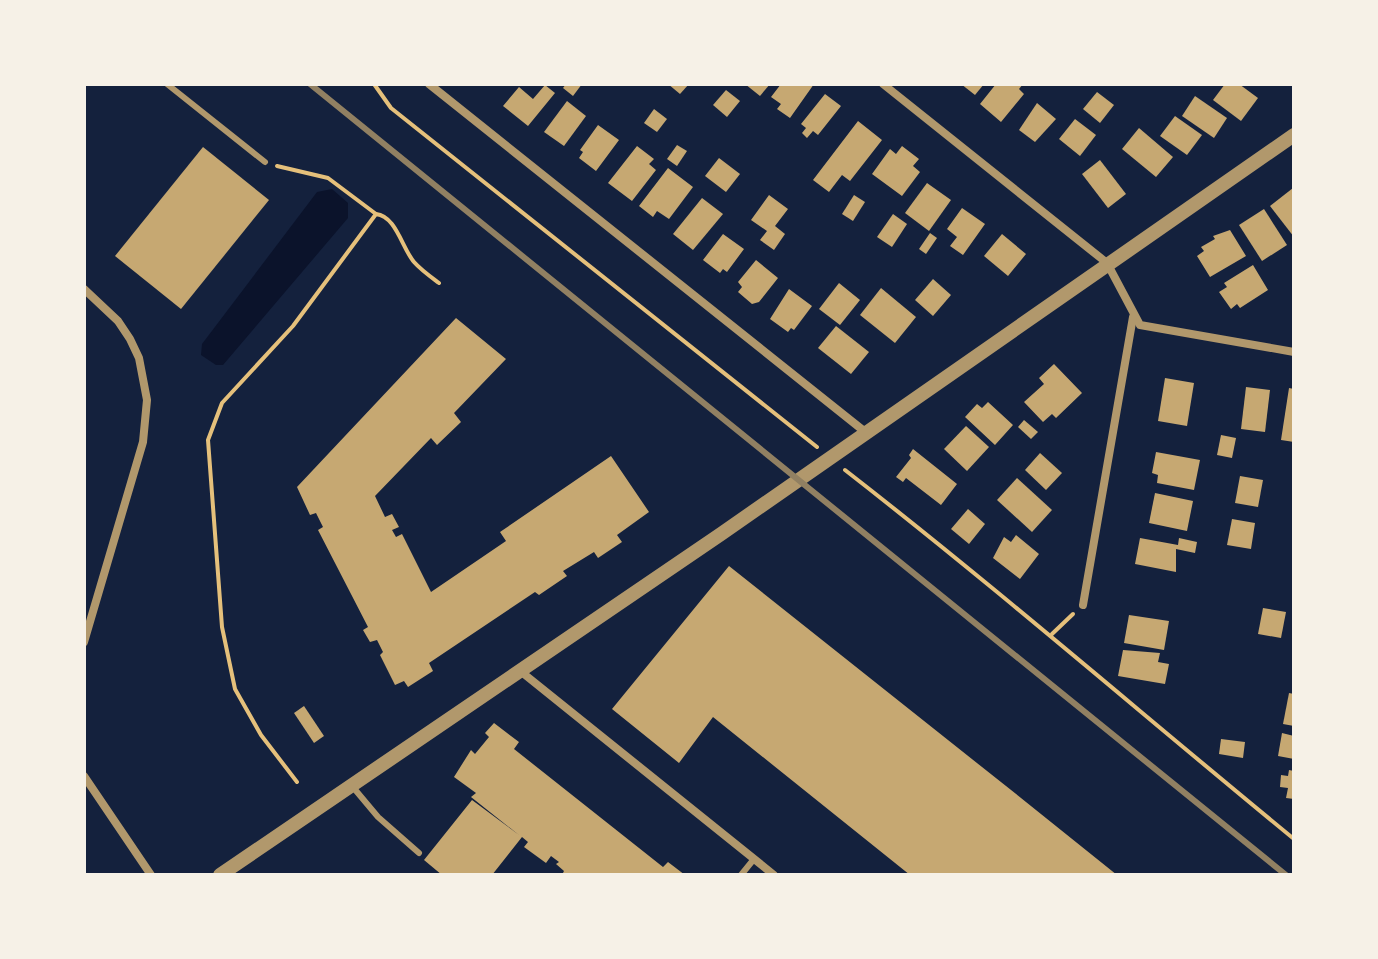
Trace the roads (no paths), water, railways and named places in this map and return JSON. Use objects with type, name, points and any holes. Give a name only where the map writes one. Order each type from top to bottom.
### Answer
[{"type":"street","points":[[429,84],[864,431]]},
{"type":"street","points":[[883,84],[1107,263],[1133,317],[1140,325],[1294,352]]},
{"type":"street","points":[[220,875],[721,534],[864,431],[1294,135]]},
{"type":"street","points":[[84,289],[118,321],[130,339],[139,358],[147,400],[143,442],[84,642]]},
{"type":"street","points":[[1083,605],[1133,317]]},
{"type":"street","points":[[519,670],[774,875]]},
{"type":"street","points":[[84,776],[151,875]]},
{"type":"lane","points":[[167,84],[265,162]]},
{"type":"lane","points":[[352,786],[378,817],[419,853]]},
{"type":"lane","points":[[741,875],[754,859]]},
{"type":"water","points":[[332,189],[348,203],[348,218],[223,365],[216,365],[201,355],[202,344],[317,192]]},
{"type":"railway","points":[[310,84],[1286,875]]}]
